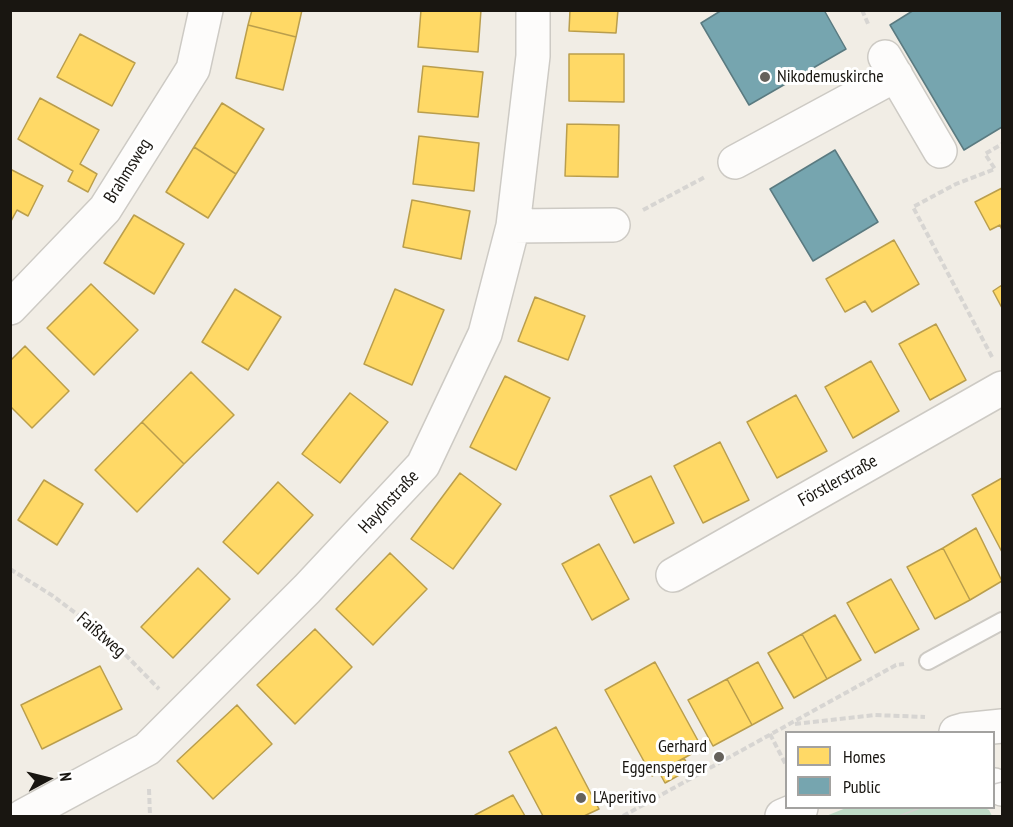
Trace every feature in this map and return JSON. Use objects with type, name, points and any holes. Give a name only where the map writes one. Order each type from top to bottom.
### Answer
[{"type":"street","name":"Brahmsweg","points":[[10,308],[105,209],[193,69],[206,10]]},
{"type":"street","name":"Haydnstraße","points":[[23,816],[147,749],[307,589],[423,465],[485,334],[513,226],[533,56],[533,10]]},
{"type":"street","points":[[735,162],[884,54],[940,151]]},
{"type":"street","points":[[513,226],[613,225]]},
{"type":"street","name":"Förstlerstraße","points":[[673,575],[1000,377]]},
{"type":"street","points":[[959,731],[1002,726]]},
{"type":"street","points":[[783,816],[797,809]]},
{"type":"lane","points":[[928,661],[1002,621]]},
{"type":"path","points":[[862,10],[884,54]]},
{"type":"path","points":[[1000,377],[913,207],[956,183],[995,169],[985,154],[1002,144]]},
{"type":"path","points":[[613,225],[735,162]]},
{"type":"path","name":"Faißtweg","points":[[10,569],[53,596],[111,640],[182,713]]},
{"type":"path","points":[[623,816],[896,665],[928,661]]},
{"type":"path","points":[[791,724],[875,715],[921,716],[959,731]]},
{"type":"path","points":[[770,734],[785,763]]},
{"type":"green space","points":[[844,809],[987,809],[992,816],[826,816]]},
{"type":"building: Homes","points":[[252,10],[302,10],[296,37],[248,25]]},
{"type":"building: Homes","points":[[421,10],[481,10],[478,52],[418,47]]},
{"type":"building: Homes","points":[[570,10],[618,10],[616,33],[569,31]]},
{"type":"building: Homes","points":[[248,25],[296,37],[283,90],[236,78]]},
{"type":"building: Homes","points":[[80,34],[135,63],[112,106],[57,77]]},
{"type":"building: Homes","points":[[569,54],[624,54],[624,102],[569,101]]},
{"type":"building: Homes","points":[[423,66],[483,72],[478,117],[418,112]]},
{"type":"building: Homes","points":[[40,98],[99,130],[80,164],[97,174],[88,192],[68,181],[73,171],[18,139]]},
{"type":"building: Homes","points":[[222,103],[264,129],[236,174],[194,147]]},
{"type":"building: Homes","points":[[567,124],[619,125],[618,177],[565,176]]},
{"type":"building: Homes","points":[[419,136],[479,143],[474,191],[413,184]]},
{"type":"building: Homes","points":[[194,147],[236,174],[208,218],[166,192]]},
{"type":"building: Homes","points":[[10,169],[43,186],[28,216],[17,210],[10,223]]},
{"type":"building: Homes","points":[[1002,188],[1002,230],[1000,225],[990,230],[975,202]]},
{"type":"building: Homes","points":[[412,200],[470,211],[461,259],[403,247]]},
{"type":"building: Homes","points":[[134,215],[184,244],[154,294],[104,263]]},
{"type":"building: Homes","points":[[894,240],[919,284],[872,312],[865,301],[845,312],[826,279]]},
{"type":"building: Homes","points":[[91,284],[138,330],[94,375],[47,328]]},
{"type":"building: Homes","points":[[1002,285],[1002,308],[993,291]]},
{"type":"building: Homes","points":[[235,289],[281,317],[248,370],[202,342]]},
{"type":"building: Homes","points":[[395,289],[444,310],[412,385],[364,364]]},
{"type":"building: Homes","points":[[535,297],[585,316],[568,360],[518,341]]},
{"type":"building: Homes","points":[[936,324],[966,380],[930,400],[899,344]]},
{"type":"building: Homes","points":[[25,346],[69,391],[32,428],[10,406],[10,361]]},
{"type":"building: Homes","points":[[871,361],[899,411],[853,438],[825,387]]},
{"type":"building: Homes","points":[[191,372],[234,415],[184,464],[142,422]]},
{"type":"building: Homes","points":[[505,376],[550,398],[516,470],[470,447]]},
{"type":"building: Homes","points":[[350,393],[388,422],[340,483],[302,454]]},
{"type":"building: Homes","points":[[796,395],[827,451],[777,478],[747,422]]},
{"type":"building: Homes","points":[[142,422],[184,464],[137,512],[95,470]]},
{"type":"building: Homes","points":[[720,442],[749,500],[703,523],[674,466]]},
{"type":"building: Homes","points":[[460,473],[501,504],[453,569],[411,539]]},
{"type":"building: Homes","points":[[651,476],[674,523],[634,543],[610,496]]},
{"type":"building: Homes","points":[[1002,478],[1002,552],[972,495]]},
{"type":"building: Homes","points":[[44,480],[83,504],[57,545],[18,520]]},
{"type":"building: Homes","points":[[278,482],[313,515],[258,574],[223,542]]},
{"type":"building: Homes","points":[[976,528],[1002,581],[970,600],[943,548]]},
{"type":"building: Homes","points":[[599,544],[629,599],[592,620],[562,564]]},
{"type":"building: Homes","points":[[943,548],[970,600],[935,619],[907,567]]},
{"type":"building: Homes","points":[[390,553],[427,589],[373,645],[336,609]]},
{"type":"building: Homes","points":[[198,568],[230,599],[173,658],[141,627]]},
{"type":"building: Homes","points":[[891,579],[919,629],[875,653],[847,603]]},
{"type":"building: Homes","points":[[835,615],[861,660],[827,679],[802,634]]},
{"type":"building: Homes","points":[[315,629],[352,667],[295,724],[257,685]]},
{"type":"building: Homes","points":[[802,634],[827,679],[794,698],[768,653]]},
{"type":"building: Homes","points":[[655,662],[702,748],[652,776],[605,690]]},
{"type":"building: Homes","points":[[758,662],[783,708],[752,725],[727,679]]},
{"type":"building: Homes","points":[[100,666],[122,709],[42,749],[21,705]]},
{"type":"building: Homes","points":[[727,679],[752,725],[713,746],[688,700]]},
{"type":"building: Homes","points":[[237,705],[272,744],[213,799],[177,761]]},
{"type":"building: Homes","points":[[556,727],[599,809],[584,816],[543,816],[509,752]]},
{"type":"building: Homes","points":[[684,758],[690,769],[665,783],[659,772]]},
{"type":"building: Homes","points":[[513,795],[525,816],[475,815]]},
{"type":"building: Public","name":"Nikodemuskirche","points":[[722,10],[824,10],[846,49],[749,105],[701,23]]},
{"type":"building: Public","points":[[914,10],[1002,10],[1002,127],[964,150],[890,25]]},
{"type":"building: Public","points":[[835,150],[878,222],[813,261],[770,189]]},
{"type":"tram line","points":[[995,784],[1002,782]]},
{"type":"tram line","points":[[899,816],[917,809]]},
{"type":"place","name":"Nikodemuskirche","points":[[765,77]]},
{"type":"place","name":"Gerhard Eggensperger","points":[[719,757]]},
{"type":"place","name":"L'Aperitivo","points":[[581,798]]}]
